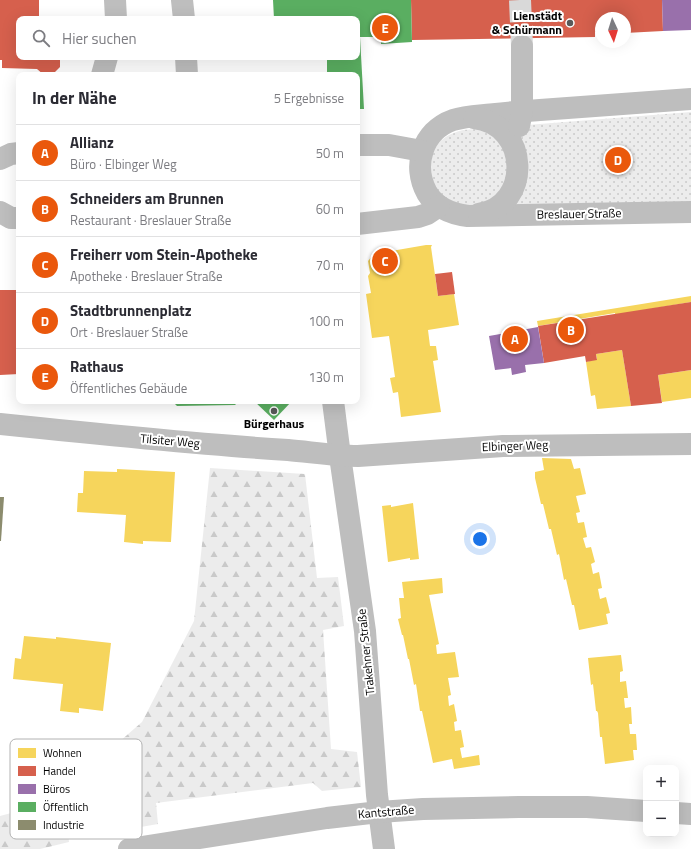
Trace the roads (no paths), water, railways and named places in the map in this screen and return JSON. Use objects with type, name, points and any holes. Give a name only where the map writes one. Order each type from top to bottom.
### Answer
[{"type":"street","points":[[115,0],[116,16]]},
{"type":"street","points":[[182,0],[184,16]]},
{"type":"street","points":[[522,46],[522,111]]},
{"type":"street","points":[[103,72],[106,60]]},
{"type":"street","points":[[186,60],[187,72]]},
{"type":"street","name":"Breslauer Straße","points":[[691,99],[522,111],[452,120],[439,128],[429,138],[422,151],[420,166],[422,181],[428,195],[439,206],[448,211],[468,216],[691,212]]},
{"type":"street","name":"Breslauer Straße","points":[[515,148],[522,111]]},
{"type":"street","name":"Breslauer Straße","points":[[467,117],[482,119],[496,125],[507,135],[515,148],[518,164],[516,180],[510,195],[498,206],[484,214],[468,216]]},
{"type":"street","points":[[360,145],[389,145],[422,151]]},
{"type":"street","points":[[0,159],[16,153]]},
{"type":"street","points":[[360,224],[418,217],[427,214],[439,206]]},
{"type":"street","points":[[0,212],[11,218],[16,218]]},
{"type":"street","name":"Trakehner Straße","points":[[333,404],[365,631],[377,795],[384,849]]},
{"type":"street","name":"Tilsiter Weg","points":[[0,424],[189,443],[298,451],[340,456]]},
{"type":"street","name":"Elbinger Weg","points":[[340,456],[503,446],[691,444]]},
{"type":"street","name":"Kantstraße","points":[[129,849],[327,818],[379,812],[423,809],[519,807],[587,807],[643,811]]},
{"type":"street","points":[[679,813],[691,814]]},
{"type":"tunnel","points":[[520,0],[522,46]]},
{"type":"place","name":"Lienstädt & Schürmann","points":[[570,23]]},
{"type":"place","name":"Rathaus","points":[[385,28]]},
{"type":"place","name":"Stadtbrunnenplatz","points":[[618,160]]},
{"type":"place","name":"Freiherr vom Stein-Apotheke","points":[[385,261]]},
{"type":"place","name":"Schneiders am Brunnen","points":[[571,330]]},
{"type":"place","name":"Allianz","points":[[515,339]]},
{"type":"place","name":"Bürgerhaus","points":[[274,411]]}]
